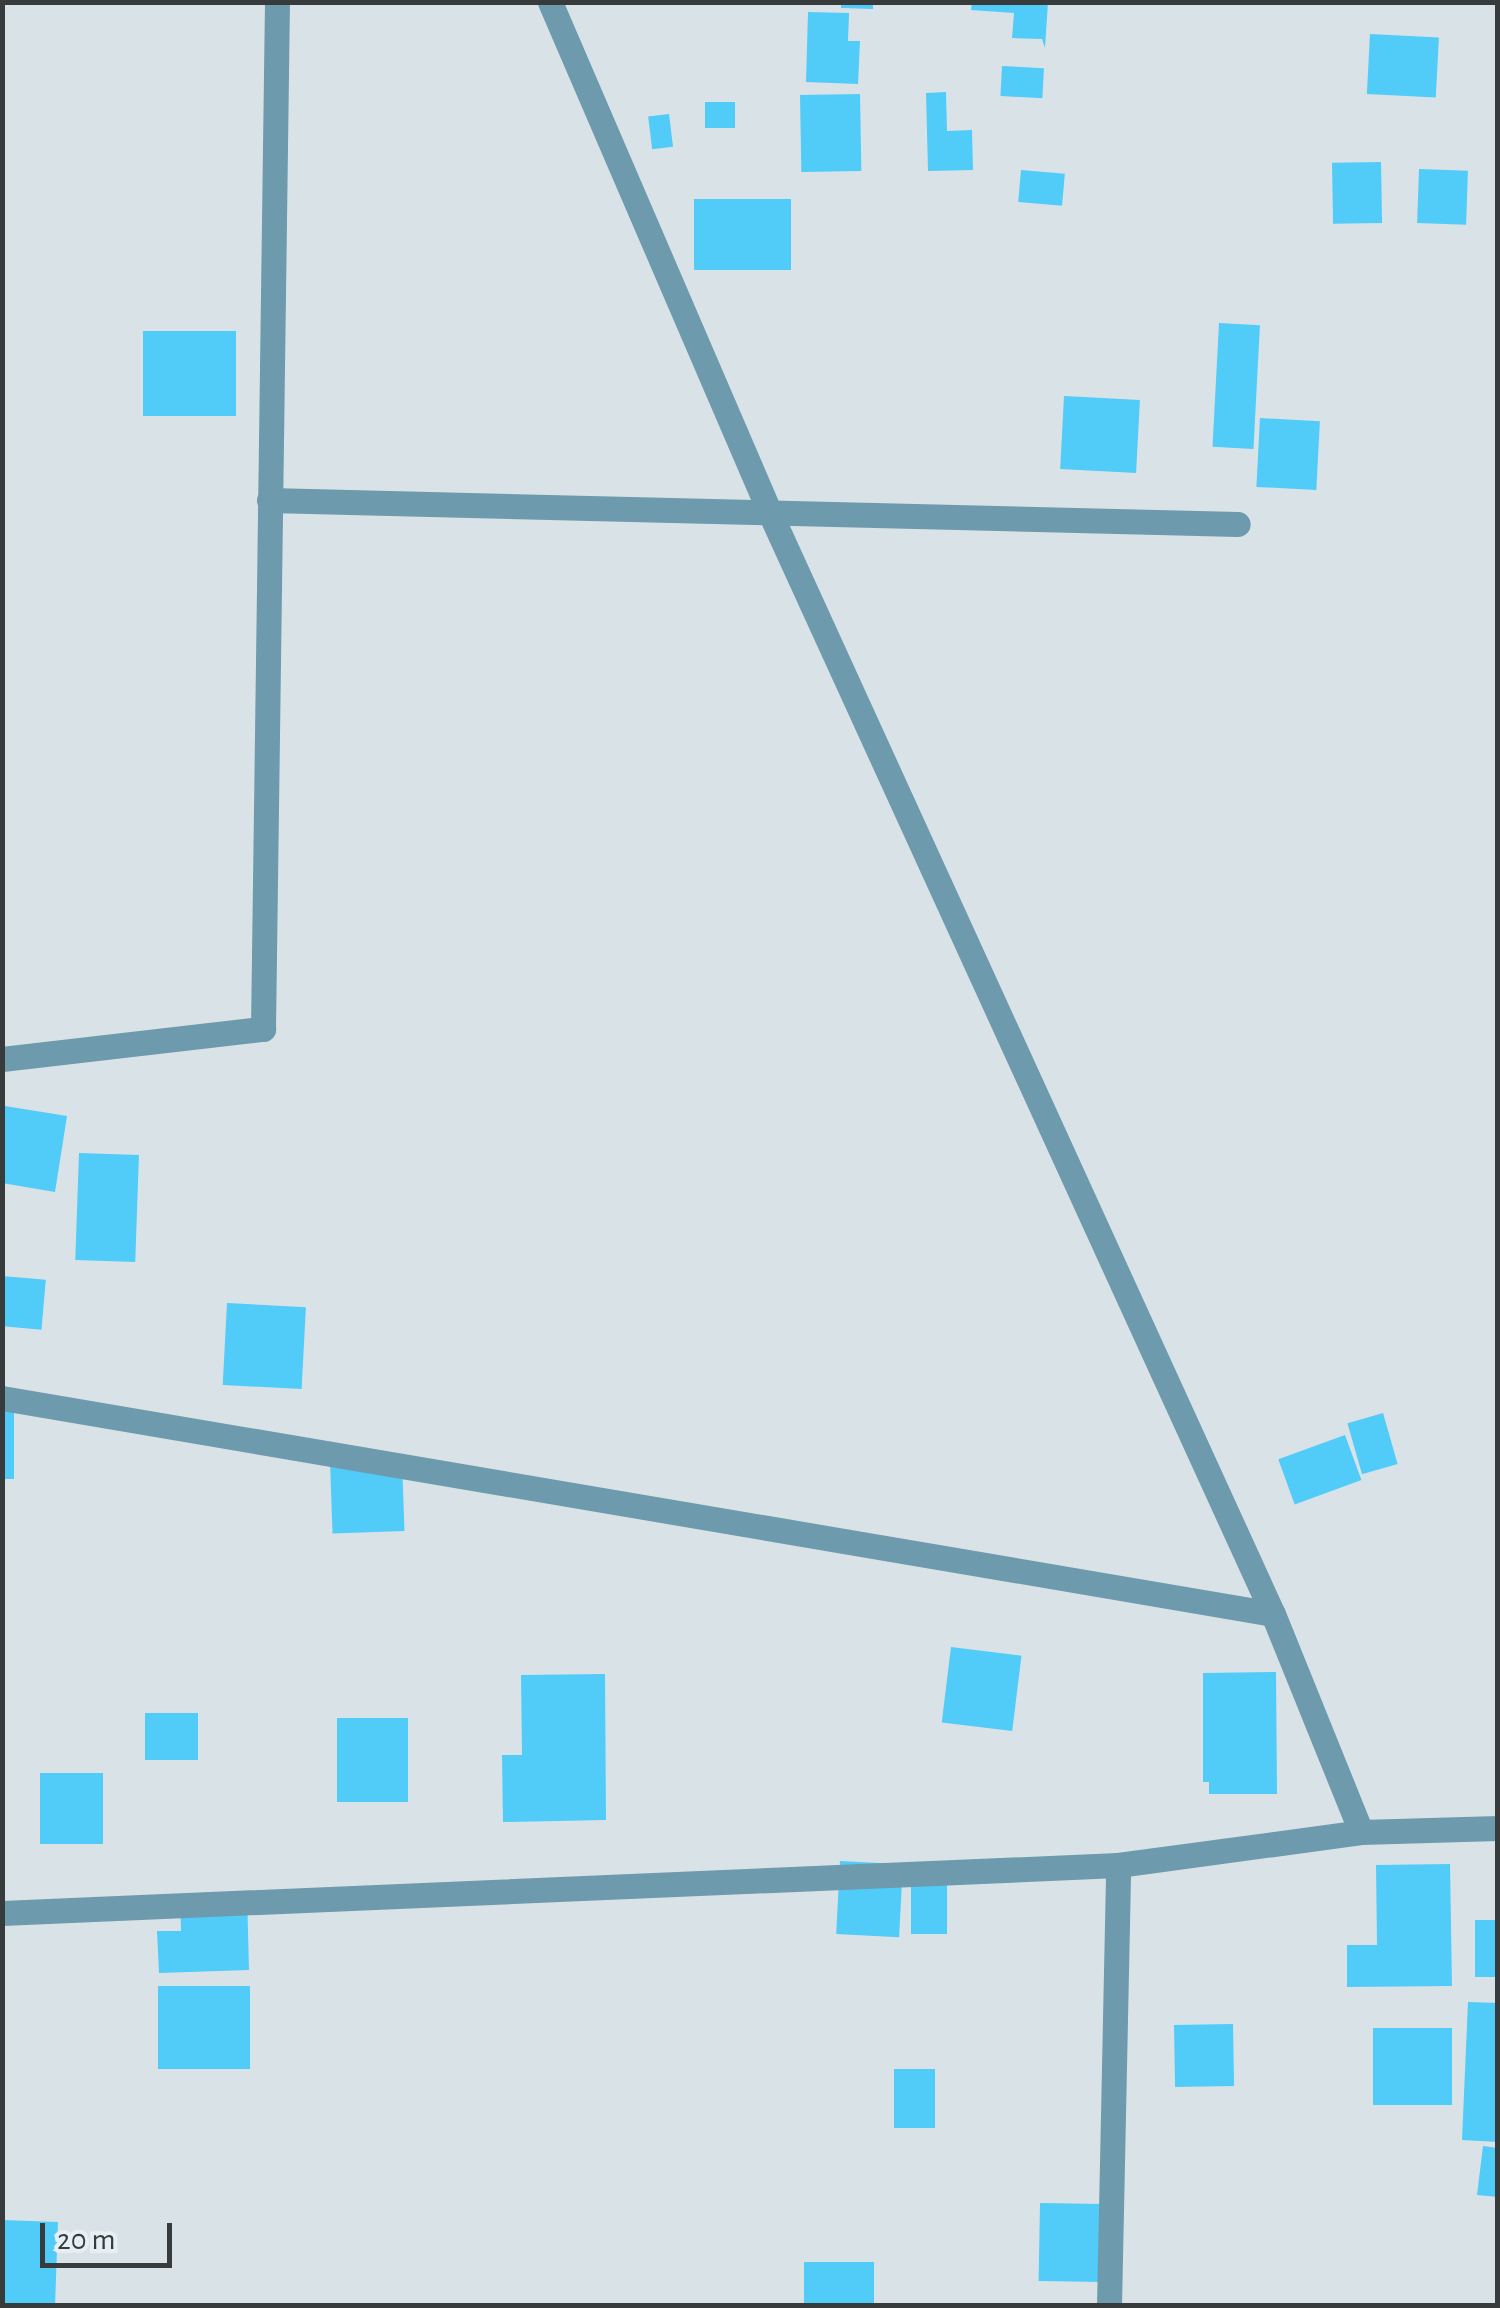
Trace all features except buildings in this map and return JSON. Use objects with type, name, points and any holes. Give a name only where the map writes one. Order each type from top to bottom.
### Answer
[{"type":"street","points":[[2,1060],[264,1029],[277,2]]},
{"type":"street","points":[[550,2],[770,513],[1273,1614],[1361,1832]]},
{"type":"street","points":[[269,500],[1238,524]]},
{"type":"street","points":[[2,1398],[1273,1614]]},
{"type":"street","points":[[2,1913],[1118,1866],[1361,1832],[1498,1828]]},
{"type":"street","points":[[1109,2306],[1118,1866]]}]
